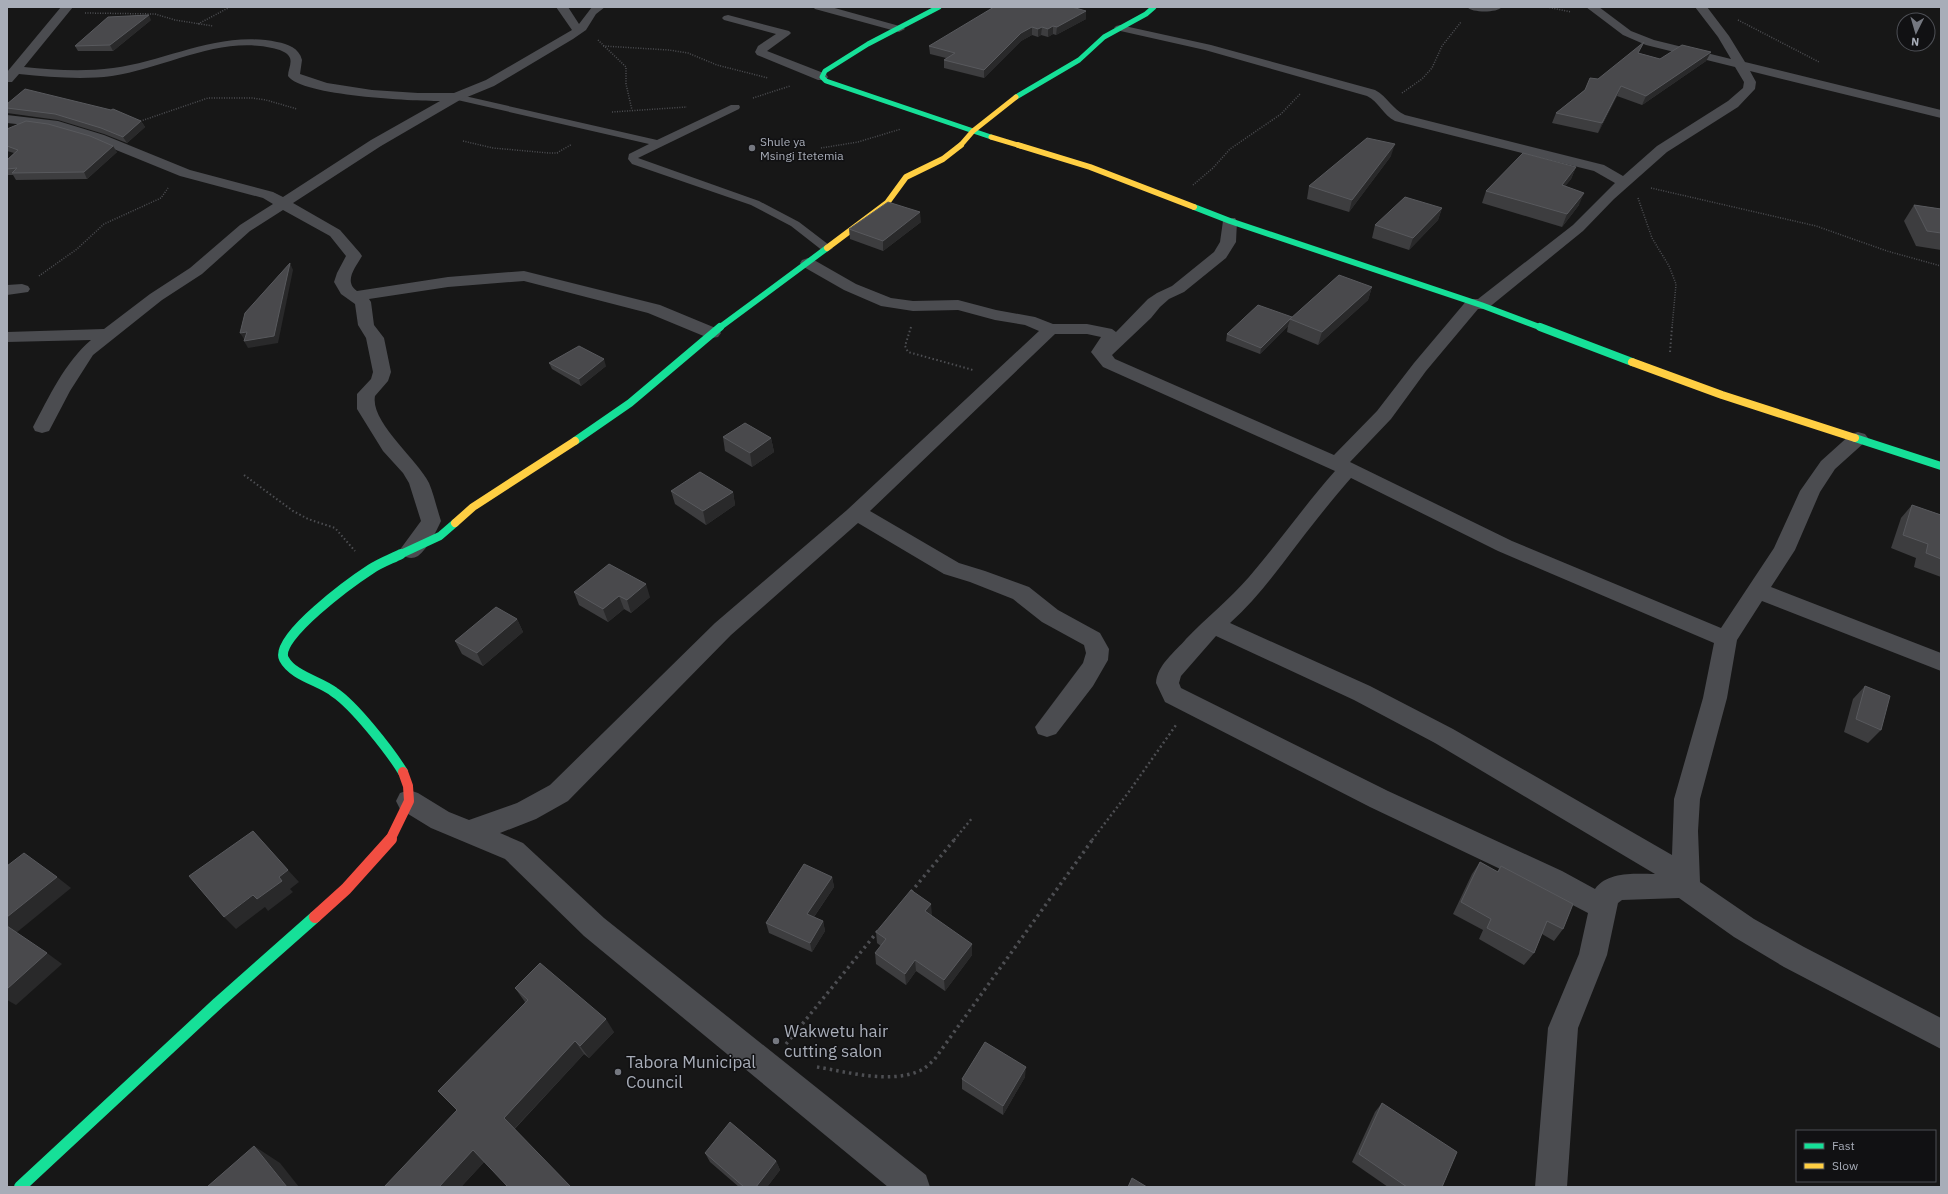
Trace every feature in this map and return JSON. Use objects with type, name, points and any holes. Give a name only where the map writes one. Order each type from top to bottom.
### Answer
[{"type":"street","points":[[562,7],[580,29]]},
{"type":"street","points":[[42,427],[61,391],[87,352],[156,297],[196,271],[245,228],[376,143],[456,97],[490,83],[580,29],[592,12],[599,7]]},
{"type":"street","points":[[819,7],[899,29]]},
{"type":"street","points":[[822,77],[825,71],[862,48],[939,7]]},
{"type":"street","points":[[20,1187],[218,1003],[346,888],[391,839],[409,801],[408,786],[402,769],[336,692],[297,671],[282,656],[287,641],[292,633],[314,613],[372,568],[440,536],[473,507],[559,452],[630,403],[712,333],[887,203],[906,177],[943,159],[965,142],[973,131],[1016,97],[1079,60],[1104,37],[1146,14],[1154,7]]},
{"type":"street","points":[[1475,7],[1496,7]]},
{"type":"street","points":[[1592,7],[1612,20],[1620,29],[1637,38],[1938,115]]},
{"type":"street","points":[[1602,907],[1516,863],[1379,799],[1173,695],[1167,687],[1167,680],[1171,671],[1212,625],[1241,600],[1257,582],[1420,367],[1478,304],[1578,228],[1629,184],[1662,149],[1733,104],[1749,89],[1750,82],[1722,36],[1701,7]]},
{"type":"street","points":[[7,80],[64,10]]},
{"type":"street","points":[[728,18],[785,33],[762,49],[761,52],[822,77],[826,81],[973,131],[1090,167],[1230,220],[1478,304],[1686,381],[1941,466]]},
{"type":"street","points":[[1120,28],[1207,47],[1371,93],[1379,97],[1391,113],[1400,118],[1599,168],[1629,184]]},
{"type":"street","points":[[16,70],[84,74],[114,72],[191,51],[257,41],[278,45],[292,52],[297,61],[294,76],[309,83],[378,93],[456,97]]},
{"type":"street","points":[[7,119],[54,124],[99,138],[185,173],[262,194],[283,202],[294,210],[335,232],[353,253],[354,256],[343,276],[342,283],[348,291],[363,302],[366,325],[375,338],[382,372],[379,381],[366,394],[366,409],[390,447],[410,469],[419,484],[431,521],[428,530],[410,551]]},
{"type":"street","points":[[1101,356],[1145,314],[1154,303],[1163,296],[1178,289],[1220,255],[1228,242],[1230,220]]},
{"type":"street","points":[[808,263],[850,287],[887,302],[913,306],[958,305],[995,315],[1029,321],[1051,329],[1080,328],[1106,333],[1110,336],[1101,349],[1101,356],[1109,363],[1343,467],[1505,546],[1726,639]]},
{"type":"street","points":[[356,296],[448,282],[524,276],[654,309],[712,333]]},
{"type":"street","points":[[468,832],[526,812],[546,803],[559,793],[723,629],[856,512],[1051,329]]},
{"type":"street","points":[[7,337],[108,334]]},
{"type":"street","points":[[1685,882],[1685,831],[1687,798],[1715,698],[1726,639],[1784,550],[1810,491],[1828,465],[1858,438]]},
{"type":"street","points":[[856,512],[952,569],[977,576],[1021,593],[1050,616],[1092,639],[1096,644],[1098,653],[1094,666],[1047,727]]},
{"type":"street","points":[[1758,591],[1941,662]]},
{"type":"street","points":[[1212,625],[1362,693],[1444,736],[1685,882],[1744,928],[1794,957],[1941,1034]]},
{"type":"street","points":[[409,801],[440,820],[514,851],[594,927],[914,1187]]},
{"type":"street","points":[[1551,1187],[1560,1046],[1563,1028],[1593,955],[1602,907],[1606,896],[1615,889],[1642,885],[1685,882]]},
{"type":"lane","points":[[456,97],[658,143]]},
{"type":"lane","points":[[735,107],[640,152],[633,156],[633,159],[636,162],[755,203],[795,224],[827,248]]},
{"type":"path","points":[[198,24],[230,7]]},
{"type":"path","points":[[1385,103],[1408,90],[1422,79],[1432,68],[1442,46],[1452,31],[1475,7]]},
{"type":"path","points":[[64,10],[155,14],[198,24],[229,29],[257,41]]},
{"type":"path","points":[[1734,18],[1824,65]]},
{"type":"path","points":[[580,29],[595,37],[626,67],[626,84],[632,110]]},
{"type":"path","points":[[603,46],[669,50],[688,53],[717,65],[768,78]]},
{"type":"path","points":[[1172,199],[1201,180],[1230,150],[1246,137],[1281,114],[1306,86],[1307,82],[1302,73]]},
{"type":"path","points":[[750,99],[796,85],[789,83]]},
{"type":"path","points":[[136,123],[203,99],[213,98],[266,100],[297,109]]},
{"type":"path","points":[[609,112],[690,107]]},
{"type":"path","points":[[463,141],[508,149],[557,153],[596,128]]},
{"type":"path","points":[[821,148],[858,142],[882,133],[902,129]]},
{"type":"path","points":[[15,290],[77,249],[104,224],[161,198],[168,188],[185,173]]},
{"type":"path","points":[[1629,184],[1816,226],[1886,251],[1941,266]]},
{"type":"path","points":[[1629,184],[1652,238],[1669,266],[1676,284],[1669,354],[1672,364],[1686,381]]},
{"type":"path","points":[[913,306],[914,315],[905,346],[908,352],[978,372],[990,387]]},
{"type":"path","points":[[244,475],[293,511],[308,519],[327,524],[335,528],[341,537],[372,568]]},
{"type":"path","points":[[813,1066],[868,1075],[902,1076],[919,1071],[934,1060],[1072,865],[1128,793],[1191,703]]},
{"type":"path","points":[[910,894],[973,817]]},
{"type":"path","points":[[752,1056],[773,1060],[879,929]]},
{"type":"building","points":[[994,7],[1072,7],[1086,11],[1057,27],[1053,26],[1048,29],[1042,27],[1038,29],[1032,27],[1021,33],[984,70],[944,60],[955,53],[929,46]]},
{"type":"building","points":[[149,15],[110,45],[75,46],[108,17]]},
{"type":"building","points":[[1644,42],[1638,53],[1660,59],[1682,45],[1711,52],[1646,96],[1621,86],[1602,123],[1556,113],[1585,90],[1590,78],[1598,79]]},
{"type":"building","points":[[25,89],[111,110],[113,109],[141,121],[123,137],[101,128],[55,114],[7,108],[7,104]]},
{"type":"building","points":[[26,121],[48,124],[90,136],[113,146],[84,172],[12,173],[17,168],[7,169],[7,160],[18,150],[7,146],[7,129]]},
{"type":"building","points":[[1367,138],[1395,144],[1352,200],[1309,186]]},
{"type":"building","points":[[1523,153],[1576,167],[1562,185],[1584,193],[1567,214],[1486,191]]},
{"type":"building","points":[[1405,197],[1442,208],[1413,238],[1375,225]]},
{"type":"building","points":[[888,202],[920,212],[883,241],[849,229]]},
{"type":"building","points":[[1914,205],[1941,209],[1941,233],[1927,231]]},
{"type":"building","points":[[290,263],[274,336],[244,341],[247,332],[240,333],[245,313]]},
{"type":"building","points":[[1339,275],[1372,287],[1322,332],[1290,319]]},
{"type":"building","points":[[1258,305],[1292,317],[1261,348],[1227,334]]},
{"type":"building","points":[[579,346],[604,359],[579,379],[549,363]]},
{"type":"building","points":[[745,423],[771,438],[750,453],[723,437]]},
{"type":"building","points":[[700,472],[733,492],[703,511],[671,491]]},
{"type":"building","points":[[1912,505],[1941,515],[1941,559],[1926,553],[1928,544],[1903,535]]},
{"type":"building","points":[[609,564],[646,584],[627,600],[619,596],[603,609],[574,592]]},
{"type":"building","points":[[496,607],[517,619],[477,653],[455,641]]},
{"type":"building","points":[[1865,686],[1890,696],[1881,730],[1856,719]]},
{"type":"building","points":[[253,831],[288,870],[279,877],[282,881],[257,899],[253,895],[224,917],[189,876]]},
{"type":"building","points":[[24,853],[57,877],[7,917],[7,866]]},
{"type":"building","points":[[1480,862],[1498,872],[1501,866],[1573,904],[1563,929],[1547,921],[1534,953],[1487,928],[1491,919],[1461,902]]},
{"type":"building","points":[[804,864],[832,877],[807,914],[823,921],[810,943],[766,923]]},
{"type":"building","points":[[911,890],[931,904],[925,911],[972,944],[944,980],[915,960],[905,974],[875,953],[886,939],[876,932]]},
{"type":"building","points":[[7,926],[47,953],[7,989]]},
{"type":"building","points":[[540,963],[606,1019],[580,1046],[575,1041],[504,1118],[571,1187],[508,1187],[473,1150],[439,1187],[384,1187],[457,1110],[438,1091],[528,1000],[515,988]]},
{"type":"building","points":[[985,1042],[1026,1067],[1003,1106],[962,1079]]},
{"type":"building","points":[[1382,1103],[1457,1152],[1442,1187],[1407,1187],[1359,1154]]},
{"type":"building","points":[[730,1122],[776,1161],[756,1187],[744,1187],[705,1153]]},
{"type":"building","points":[[254,1146],[287,1187],[207,1187]]},
{"type":"building","points":[[1132,1178],[1147,1187],[1128,1187]]},
{"type":"traffic: fast","points":[[939,7],[868,44],[825,71],[822,77],[826,81],[991,137]]},
{"type":"traffic: fast","points":[[1016,97],[1079,60],[1104,37],[1146,14],[1154,7]]},
{"type":"traffic: fast","points":[[1194,207],[1230,221],[1481,305],[1632,362]]},
{"type":"traffic: fast","points":[[575,441],[630,403],[712,333],[827,248]]},
{"type":"traffic: fast","points":[[1855,438],[1941,466]]},
{"type":"traffic: fast","points":[[403,772],[382,744],[335,692],[304,676],[289,665],[284,659],[282,653],[287,641],[293,633],[314,613],[372,568],[440,536],[455,523]]},
{"type":"traffic: fast","points":[[20,1187],[218,1003],[315,917]]},
{"type":"traffic: slow","points":[[827,248],[887,203],[906,177],[943,159],[965,142],[973,131],[1016,97]]},
{"type":"traffic: slow","points":[[991,137],[1090,167],[1194,207]]},
{"type":"traffic: slow","points":[[1632,362],[1722,395],[1855,438]]},
{"type":"traffic: slow","points":[[455,523],[473,507],[575,441]]},
{"type":"traffic: jam","points":[[315,917],[346,889],[391,839],[409,801],[408,786],[403,772]]},
{"type":"place","name":"Shule ya Msingi Itetemia","points":[[752,148]]},
{"type":"place","name":"Wakwetu hair cutting salon","points":[[776,1041]]},
{"type":"place","name":"Tabora Municipal Council","points":[[618,1072]]}]
